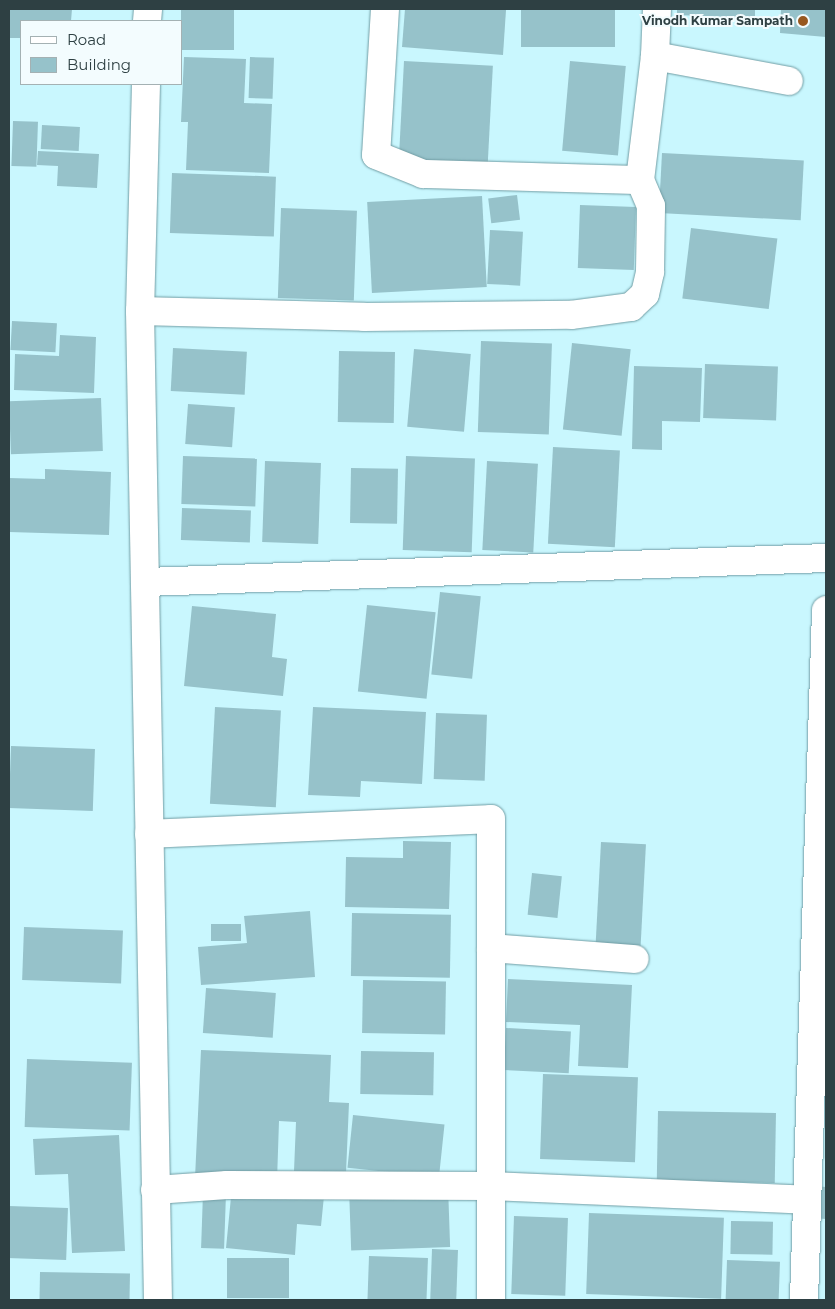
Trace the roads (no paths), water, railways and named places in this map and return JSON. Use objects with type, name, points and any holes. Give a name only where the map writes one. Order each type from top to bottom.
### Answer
[{"type":"street","points":[[385,9],[376,155],[423,174],[640,180]]},
{"type":"street","points":[[140,311],[364,317],[571,316],[631,307],[645,294],[650,272],[651,206],[640,180],[655,56],[657,9]]},
{"type":"street","points":[[655,56],[789,81]]},
{"type":"street","points":[[146,85],[140,311],[158,1300]]},
{"type":"street","points":[[146,582],[826,558]]},
{"type":"street","points":[[804,1300],[826,610]]},
{"type":"street","points":[[149,834],[492,819],[491,1300]]},
{"type":"street","points":[[491,948],[635,959]]},
{"type":"street","points":[[155,1190],[262,1184],[491,1186],[808,1200]]},
{"type":"place","name":"Vinodh Kumar Sampath","points":[[803,21]]}]
